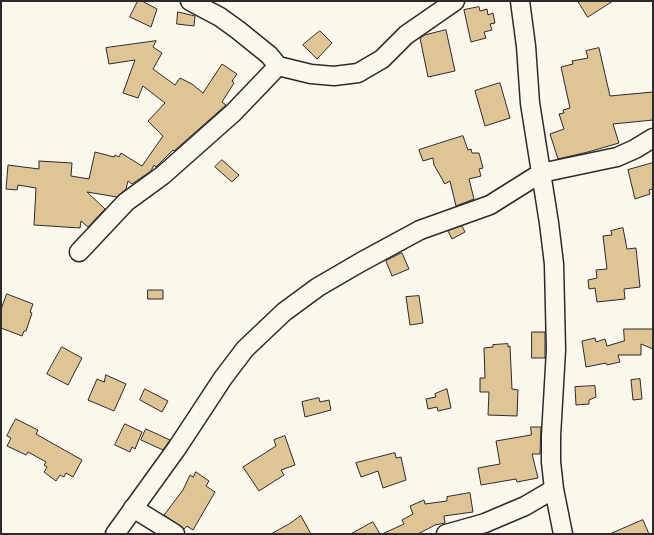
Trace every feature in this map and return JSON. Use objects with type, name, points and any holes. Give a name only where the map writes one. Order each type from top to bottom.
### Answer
[{"type":"street","points":[[190,1],[220,17],[238,30],[269,55],[278,66],[326,76],[358,73],[382,59],[406,35],[455,1]]},
{"type":"street","points":[[520,1],[526,46],[530,102],[549,223],[556,300],[556,350],[551,436],[554,489],[563,534]]},
{"type":"street","points":[[79,252],[126,202],[163,175],[206,137],[256,91],[278,66]]},
{"type":"street","points":[[115,534],[177,448],[223,378],[245,350],[284,312],[318,287],[420,230],[490,205],[541,173],[616,157],[635,149],[653,138]]},
{"type":"street","points":[[446,534],[485,523],[525,506],[554,489]]},
{"type":"street","points":[[133,508],[175,534]]},
{"type":"building","points":[[138,1],[142,1],[157,9],[151,27],[130,17]]},
{"type":"building","points":[[578,1],[613,1],[588,17]]},
{"type":"building","points":[[479,7],[480,11],[487,9],[488,15],[493,13],[495,23],[490,24],[492,30],[484,32],[486,38],[471,42],[464,10]]},
{"type":"building","points":[[178,12],[195,16],[194,26],[177,24]]},
{"type":"building","points":[[446,30],[455,71],[428,77],[420,38],[425,35]]},
{"type":"building","points":[[320,31],[332,43],[317,59],[303,45]]},
{"type":"building","points":[[156,41],[153,47],[162,53],[153,69],[175,85],[180,78],[192,84],[203,93],[222,64],[237,74],[232,81],[234,83],[222,102],[226,105],[174,151],[173,150],[156,167],[154,165],[151,171],[132,184],[128,181],[126,189],[117,197],[87,192],[105,209],[88,227],[81,221],[80,228],[34,225],[36,188],[18,185],[17,190],[6,189],[8,165],[39,169],[39,161],[72,163],[71,176],[89,179],[95,152],[114,157],[115,155],[119,157],[121,153],[142,166],[163,136],[148,121],[165,103],[143,86],[138,98],[123,93],[135,60],[109,64],[106,48]]},
{"type":"building","points":[[599,48],[610,96],[653,92],[653,120],[613,124],[619,143],[558,159],[550,134],[564,129],[559,114],[564,113],[563,110],[570,108],[561,67],[573,64],[572,61],[588,58],[586,51]]},
{"type":"building","points":[[500,83],[510,118],[485,126],[475,91]]},
{"type":"building","points":[[463,136],[468,150],[471,149],[472,153],[479,153],[483,168],[479,169],[481,176],[469,179],[474,199],[456,206],[450,181],[445,184],[434,165],[433,158],[423,161],[419,150]]},
{"type":"building","points":[[222,160],[239,175],[232,182],[215,167]]},
{"type":"building","points":[[653,163],[653,189],[649,190],[650,194],[635,199],[628,170]]},
{"type":"building","points":[[462,226],[465,232],[452,239],[448,231]]},
{"type":"building","points":[[623,228],[627,249],[636,248],[640,287],[624,289],[625,299],[597,302],[595,288],[589,289],[588,280],[597,278],[596,270],[607,269],[603,236],[612,235],[611,231]]},
{"type":"building","points":[[402,253],[409,269],[392,276],[386,261]]},
{"type":"building","points":[[148,290],[163,290],[163,299],[148,299]]},
{"type":"building","points":[[7,294],[33,304],[30,312],[32,313],[26,331],[24,331],[22,336],[1,328],[1,310]]},
{"type":"building","points":[[419,296],[423,323],[410,325],[406,297]]},
{"type":"building","points":[[624,329],[653,329],[653,349],[641,344],[641,355],[618,355],[620,362],[586,367],[582,341],[595,338],[596,342],[605,339],[607,346],[624,341]]},
{"type":"building","points":[[532,332],[545,332],[545,358],[532,358]]},
{"type":"building","points":[[508,344],[508,347],[510,346],[512,389],[518,390],[517,416],[488,415],[489,392],[480,392],[480,378],[485,378],[484,348],[493,347],[493,345]]},
{"type":"building","points":[[62,347],[82,358],[68,385],[47,374]]},
{"type":"building","points":[[106,375],[126,384],[114,411],[88,400],[97,379],[104,382]]},
{"type":"building","points":[[640,379],[642,399],[633,400],[631,380]]},
{"type":"building","points":[[595,386],[596,397],[589,400],[589,404],[576,405],[575,387]]},
{"type":"building","points":[[145,389],[168,401],[162,412],[140,400]]},
{"type":"building","points":[[447,389],[451,408],[438,411],[437,407],[428,409],[426,399],[436,397],[435,394]]},
{"type":"building","points":[[319,398],[320,402],[329,400],[331,410],[305,417],[302,402]]},
{"type":"building","points":[[16,419],[38,430],[36,434],[82,460],[73,477],[66,473],[64,477],[60,475],[56,481],[44,472],[47,467],[44,465],[46,462],[28,452],[26,455],[7,446],[11,438],[7,436]]},
{"type":"building","points":[[125,424],[142,432],[135,449],[132,447],[130,452],[115,445]]},
{"type":"building","points":[[531,427],[541,427],[540,454],[532,454],[538,478],[517,482],[516,479],[481,485],[478,468],[500,464],[496,441],[531,435]]},
{"type":"building","points":[[146,429],[170,440],[163,450],[141,440]]},
{"type":"building","points":[[285,436],[295,465],[281,470],[284,475],[259,491],[243,467],[276,446],[274,440]]},
{"type":"building","points":[[395,453],[396,458],[401,457],[406,480],[383,488],[378,471],[361,477],[356,463]]},
{"type":"building","points":[[196,472],[209,481],[206,486],[215,492],[193,530],[187,526],[184,529],[164,515],[183,490],[190,475],[193,477]]},
{"type":"building","points":[[470,493],[473,512],[444,516],[445,523],[435,525],[418,534],[382,534],[404,524],[402,520],[413,514],[410,506],[424,500],[425,504],[447,501],[447,497]]},
{"type":"building","points":[[301,516],[311,534],[271,534],[289,524]]},
{"type":"building","points":[[643,520],[649,534],[610,534]]},
{"type":"building","points":[[373,522],[380,534],[351,534]]}]
